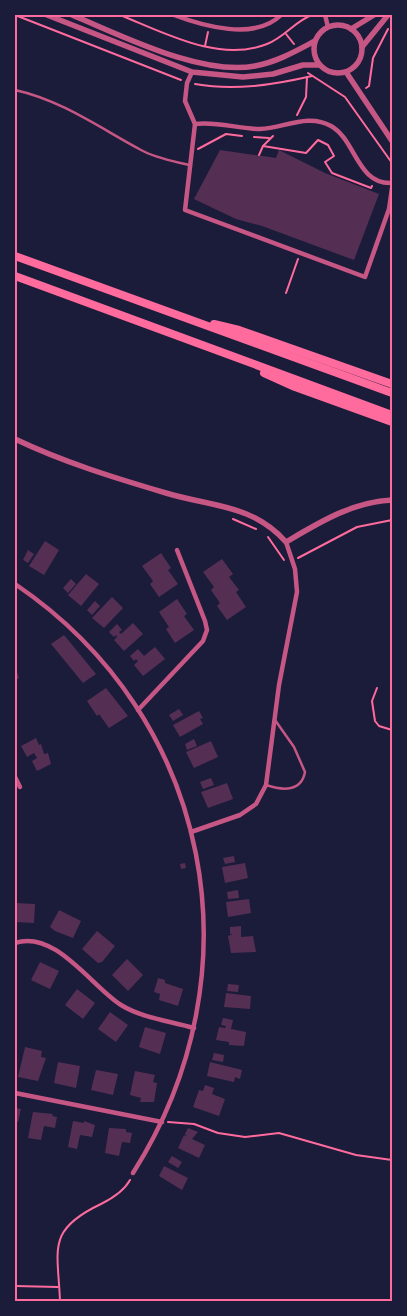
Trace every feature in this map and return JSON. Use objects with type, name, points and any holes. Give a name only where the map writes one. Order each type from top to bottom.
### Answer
[{"type":"highway","points":[[15,256],[392,393]]},
{"type":"highway","points":[[15,276],[392,415]]},
{"type":"highway","points":[[177,315],[239,330],[392,384]]},
{"type":"highway","points":[[217,351],[295,387],[392,422]]},
{"type":"street","points":[[47,15],[192,72],[244,77],[273,74],[303,65],[319,65],[331,73],[346,72],[358,62],[362,47],[388,15]]},
{"type":"street","points":[[72,15],[185,59],[213,66],[254,66],[278,60],[315,41]]},
{"type":"street","points":[[174,15],[200,25],[240,29],[269,23],[281,15]]},
{"type":"street","points":[[325,15],[328,27]]},
{"type":"street","points":[[351,29],[374,15]]},
{"type":"street","points":[[319,65],[313,49],[318,35],[328,27],[344,26],[351,29],[360,40],[362,47]]},
{"type":"street","points":[[192,72],[187,83],[186,100],[195,124],[185,210],[365,276],[389,209],[392,188]]},
{"type":"street","points":[[346,72],[392,141]]},
{"type":"street","points":[[195,124],[207,122],[259,129],[308,120],[319,121],[331,126],[344,137],[361,168],[376,179],[392,183]]},
{"type":"street","points":[[15,439],[114,477],[184,498],[245,512],[262,520],[286,542],[296,569],[297,592],[284,656],[266,785],[256,804],[240,815],[191,832]]},
{"type":"street","points":[[286,542],[340,512],[372,503],[392,500]]},
{"type":"street","points":[[138,710],[198,647],[206,634],[205,622],[177,550]]},
{"type":"street","points":[[15,584],[44,605],[79,636],[111,672],[138,710],[169,769],[191,832],[200,880],[204,930],[202,979],[194,1028],[181,1076],[162,1122],[133,1173]]},
{"type":"street","points":[[15,777],[20,787]]},
{"type":"street","points":[[15,943],[28,941],[62,954],[75,963],[111,998],[135,1012],[194,1028]]},
{"type":"street","points":[[15,1093],[162,1122]]},
{"type":"lane","points":[[15,90],[31,94],[72,112],[142,151],[189,165]]},
{"type":"lane","points":[[266,785],[289,789],[298,785],[304,772],[294,747],[275,720]]},
{"type":"path","points":[[120,15],[181,39],[229,50],[256,48],[269,44],[312,15]]},
{"type":"path","points":[[347,100],[369,86],[373,58],[390,26]]},
{"type":"path","points":[[286,34],[297,50]]},
{"type":"path","points":[[303,65],[312,76],[331,86],[347,100],[392,163]]},
{"type":"path","points":[[192,148],[200,150],[226,134],[243,136]]},
{"type":"path","points":[[252,137],[269,138]]},
{"type":"path","points":[[263,146],[306,153],[318,140],[328,146],[334,156],[325,162],[332,173],[372,188],[376,179]]},
{"type":"path","points":[[387,155],[392,152]]},
{"type":"path","points":[[286,293],[300,252]]},
{"type":"path","points":[[378,688],[372,701],[375,722],[379,726],[392,730]]},
{"type":"path","points":[[162,1122],[194,1124],[218,1133],[245,1137],[280,1133],[356,1155],[392,1160]]},
{"type":"path","points":[[60,1301],[58,1287],[58,1243],[60,1234],[66,1226],[81,1214],[121,1191],[129,1182],[133,1173]]},
{"type":"path","points":[[15,1286],[58,1287]]},
{"type":"building","points":[[220,150],[276,158],[279,150],[325,173],[379,194],[354,260],[262,226],[236,219],[194,199]]},
{"type":"building","points":[[45,541],[59,550],[44,575],[29,566]]},
{"type":"building","points":[[28,550],[34,554],[28,563],[23,560]]},
{"type":"building","points":[[161,553],[171,568],[168,570],[178,584],[159,597],[150,584],[153,581],[142,566]]},
{"type":"building","points":[[222,559],[233,574],[229,577],[239,590],[236,592],[246,607],[227,620],[217,606],[220,603],[211,590],[214,587],[203,572]]},
{"type":"building","points":[[86,574],[99,584],[81,606],[68,595]]},
{"type":"building","points":[[71,579],[76,584],[68,593],[63,588]]},
{"type":"building","points":[[112,597],[123,608],[104,628],[92,618]]},
{"type":"building","points":[[177,599],[187,614],[184,616],[194,630],[175,643],[166,629],[169,627],[159,612]]},
{"type":"building","points":[[95,601],[100,606],[92,615],[87,610]]},
{"type":"building","points":[[133,623],[143,634],[124,651],[114,640],[117,637],[116,635],[114,637],[109,632],[117,624],[122,630],[119,632],[121,634]]},
{"type":"building","points":[[64,635],[96,674],[83,683],[51,644]]},
{"type":"building","points":[[155,647],[165,659],[143,676],[134,665],[138,661],[136,659],[134,661],[130,656],[138,649],[144,656]]},
{"type":"building","points":[[15,666],[19,678],[15,680]]},
{"type":"building","points":[[106,688],[128,716],[109,728],[99,714],[97,716],[87,701]]},
{"type":"building","points":[[179,709],[183,715],[173,721],[169,715]]},
{"type":"building","points":[[199,711],[203,718],[200,719],[203,724],[180,737],[173,725]]},
{"type":"building","points":[[36,738],[39,745],[41,744],[44,754],[48,753],[51,764],[37,771],[32,761],[37,758],[34,753],[27,757],[21,746]]},
{"type":"building","points":[[194,739],[197,746],[187,750],[185,744]]},
{"type":"building","points":[[211,741],[218,757],[194,768],[186,752]]},
{"type":"building","points":[[211,778],[214,785],[203,789],[200,782]]},
{"type":"building","points":[[227,783],[233,799],[208,808],[201,792]]},
{"type":"building","points":[[234,856],[235,862],[225,864],[223,858]]},
{"type":"building","points":[[185,863],[186,868],[181,869],[180,864]]},
{"type":"building","points":[[245,863],[248,878],[225,883],[222,867]]},
{"type":"building","points":[[238,890],[239,898],[228,899],[227,892]]},
{"type":"building","points":[[249,899],[251,913],[228,917],[226,902]]},
{"type":"building","points":[[15,903],[35,904],[34,923],[15,922]]},
{"type":"building","points":[[59,910],[81,921],[73,938],[50,927]]},
{"type":"building","points":[[241,926],[241,937],[253,936],[256,952],[231,953],[228,936],[233,934],[230,934],[230,927]]},
{"type":"building","points":[[97,931],[115,946],[102,962],[98,963],[82,949]]},
{"type":"building","points":[[127,959],[143,975],[128,991],[112,975]]},
{"type":"building","points":[[40,962],[59,971],[50,989],[31,980]]},
{"type":"building","points":[[158,978],[165,980],[165,983],[183,989],[178,1006],[159,1000],[160,994],[154,992]]},
{"type":"building","points":[[228,984],[239,985],[238,992],[227,991]]},
{"type":"building","points":[[77,989],[95,1003],[83,1019],[65,1005]]},
{"type":"building","points":[[226,993],[251,996],[250,1009],[224,1007]]},
{"type":"building","points":[[110,1012],[128,1025],[116,1042],[98,1029]]},
{"type":"building","points":[[223,1018],[233,1020],[231,1029],[246,1032],[244,1046],[229,1045],[229,1042],[216,1040],[219,1027],[225,1028],[226,1026],[221,1025]]},
{"type":"building","points":[[145,1027],[166,1033],[160,1054],[139,1047]]},
{"type":"building","points":[[25,1047],[42,1051],[41,1057],[46,1058],[38,1081],[18,1077]]},
{"type":"building","points":[[214,1053],[224,1055],[223,1062],[212,1060]]},
{"type":"building","points":[[58,1062],[80,1066],[76,1088],[54,1083]]},
{"type":"building","points":[[210,1062],[242,1070],[240,1079],[235,1077],[234,1082],[207,1076]]},
{"type":"building","points":[[96,1070],[118,1074],[113,1095],[91,1090]]},
{"type":"building","points":[[135,1071],[155,1075],[153,1082],[157,1083],[154,1102],[140,1102],[141,1098],[130,1095]]},
{"type":"building","points":[[205,1085],[214,1088],[212,1094],[225,1099],[219,1116],[193,1107],[199,1090],[203,1091]]},
{"type":"building","points":[[15,1108],[21,1109],[18,1122],[15,1122]]},
{"type":"building","points":[[33,1112],[53,1114],[52,1116],[57,1117],[55,1128],[44,1126],[41,1140],[28,1138]]},
{"type":"building","points":[[73,1121],[84,1123],[84,1121],[95,1125],[92,1137],[80,1135],[77,1149],[68,1147]]},
{"type":"building","points":[[109,1128],[126,1129],[126,1132],[132,1133],[130,1143],[122,1142],[119,1156],[105,1153]]},
{"type":"building","points":[[188,1128],[198,1132],[192,1139],[205,1145],[199,1158],[178,1148],[184,1135],[187,1137],[185,1134]]},
{"type":"building","points":[[172,1156],[182,1162],[178,1168],[168,1162]]},
{"type":"building","points":[[164,1166],[188,1178],[182,1190],[159,1176]]}]
